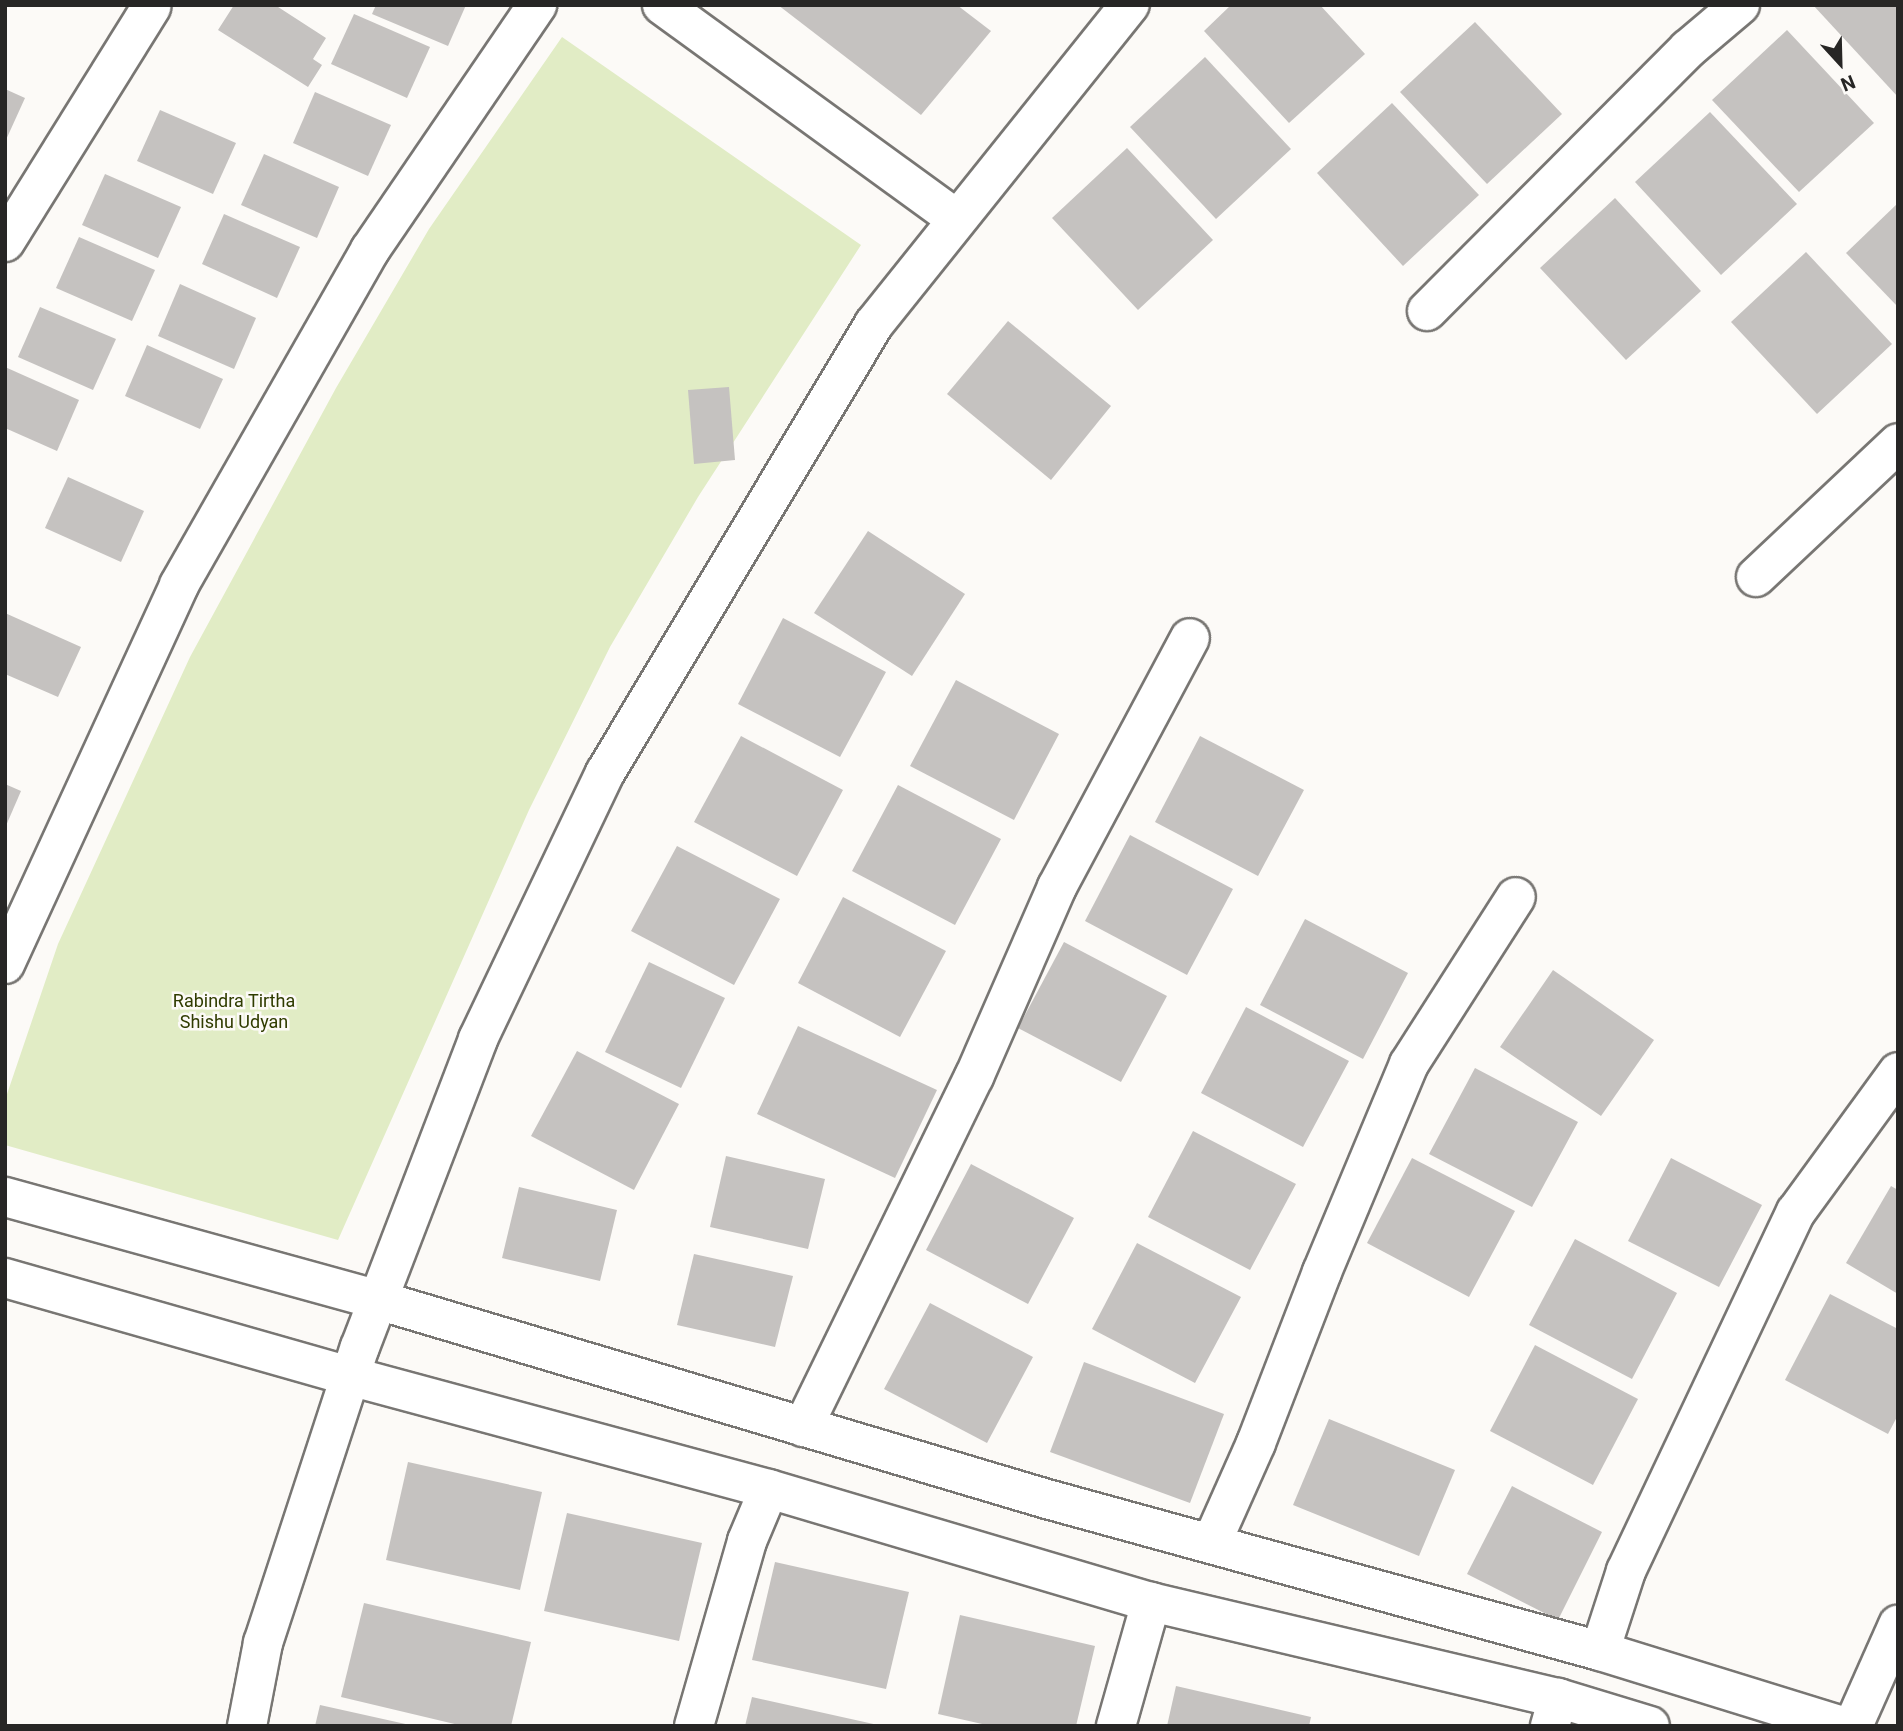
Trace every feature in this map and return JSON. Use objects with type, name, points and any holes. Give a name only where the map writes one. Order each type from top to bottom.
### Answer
[{"type":"street","points":[[5,964],[178,585],[370,250],[537,5]]},
{"type":"street","points":[[662,5],[957,219]]},
{"type":"street","points":[[247,1726],[263,1643],[377,1300],[478,1039],[605,773],[874,324],[1130,5]]},
{"type":"street","points":[[1427,312],[1688,48],[1740,5]]},
{"type":"street","points":[[5,242],[151,7]]},
{"type":"street","points":[[1756,577],[1898,443]]},
{"type":"street","points":[[803,1427],[974,1077],[1057,887],[1190,638]]},
{"type":"street","points":[[1212,1542],[1256,1443],[1322,1272],[1409,1064],[1516,897]]},
{"type":"street","points":[[1600,1651],[1626,1571],[1796,1212],[1898,1072]]},
{"type":"street","points":[[5,1197],[377,1300],[1047,1499],[1212,1542],[1600,1651],[1842,1726]]},
{"type":"street","points":[[5,1278],[350,1376],[769,1489],[1151,1602],[1554,1712],[1650,1726]]},
{"type":"street","points":[[694,1726],[747,1541],[769,1489]]},
{"type":"street","points":[[1116,1726],[1151,1602]]},
{"type":"street","points":[[1853,1726],[1889,1670],[1898,1625]]},
{"type":"green space","name":"Rabindra Tirtha Shishu Udyan","points":[[562,37],[861,245],[698,497],[610,647],[529,810],[338,1240],[5,1145],[5,1100],[58,944],[190,657],[336,388],[429,229]]},
{"type":"building","points":[[234,5],[275,5],[326,38],[313,59],[322,65],[308,87],[218,30]]},
{"type":"building","points":[[376,5],[466,5],[448,46],[372,14]]},
{"type":"building","points":[[778,5],[957,5],[991,31],[921,115]]},
{"type":"building","points":[[1231,5],[1320,5],[1365,54],[1289,123],[1204,31]]},
{"type":"building","points":[[1813,5],[1898,5],[1898,97]]},
{"type":"building","points":[[354,14],[430,47],[407,98],[331,64]]},
{"type":"building","points":[[1475,22],[1562,114],[1487,184],[1400,92]]},
{"type":"building","points":[[1787,30],[1874,123],[1799,192],[1712,100]]},
{"type":"building","points":[[1205,57],[1291,149],[1216,219],[1130,127]]},
{"type":"building","points":[[5,89],[25,98],[5,142]]},
{"type":"building","points":[[315,92],[391,125],[368,176],[293,143]]},
{"type":"building","points":[[1392,103],[1479,195],[1403,266],[1317,173]]},
{"type":"building","points":[[160,110],[236,143],[213,194],[137,161]]},
{"type":"building","points":[[1710,112],[1797,204],[1721,275],[1635,182]]},
{"type":"building","points":[[1127,148],[1213,240],[1138,310],[1052,218]]},
{"type":"building","points":[[264,154],[339,187],[317,238],[241,205]]},
{"type":"building","points":[[105,174],[181,207],[158,258],[82,225]]},
{"type":"building","points":[[1615,198],[1701,291],[1626,360],[1540,268]]},
{"type":"building","points":[[1898,203],[1898,307],[1846,253]]},
{"type":"building","points":[[224,214],[300,247],[277,298],[202,264]]},
{"type":"building","points":[[79,237],[155,270],[132,321],[56,288]]},
{"type":"building","points":[[1806,252],[1892,344],[1817,414],[1731,322]]},
{"type":"building","points":[[180,284],[256,318],[234,369],[158,336]]},
{"type":"building","points":[[40,307],[116,339],[93,390],[18,357]]},
{"type":"building","points":[[1008,321],[1111,406],[1051,480],[947,394]]},
{"type":"building","points":[[147,345],[223,379],[200,429],[125,396]]},
{"type":"building","points":[[5,367],[79,400],[57,451],[5,428]]},
{"type":"building","points":[[729,387],[735,460],[694,464],[688,390]]},
{"type":"building","points":[[68,477],[144,511],[121,562],[45,528]]},
{"type":"building","points":[[868,531],[965,594],[912,676],[814,613]]},
{"type":"building","points":[[5,613],[81,647],[58,697],[5,674]]},
{"type":"building","points":[[783,618],[886,672],[840,757],[738,704]]},
{"type":"building","points":[[956,680],[1059,734],[1014,820],[910,766]]},
{"type":"building","points":[[741,736],[843,790],[797,876],[694,822]]},
{"type":"building","points":[[1200,736],[1304,790],[1258,876],[1155,822]]},
{"type":"building","points":[[5,784],[21,791],[5,828]]},
{"type":"building","points":[[898,785],[1001,839],[955,925],[852,871]]},
{"type":"building","points":[[1130,835],[1233,889],[1187,975],[1085,921]]},
{"type":"building","points":[[677,846],[780,899],[734,985],[631,931]]},
{"type":"building","points":[[843,897],[946,951],[900,1037],[798,983]]},
{"type":"building","points":[[1305,919],[1408,973],[1363,1059],[1260,1005]]},
{"type":"building","points":[[1064,942],[1167,996],[1121,1082],[1018,1028]]},
{"type":"building","points":[[649,962],[725,998],[681,1088],[605,1052]]},
{"type":"building","points":[[1553,970],[1654,1040],[1601,1116],[1500,1047]]},
{"type":"building","points":[[1246,1007],[1349,1061],[1303,1147],[1201,1093]]},
{"type":"building","points":[[798,1026],[937,1090],[895,1178],[757,1114]]},
{"type":"building","points":[[577,1051],[679,1104],[634,1190],[531,1136]]},
{"type":"building","points":[[1475,1068],[1578,1122],[1532,1207],[1429,1154]]},
{"type":"building","points":[[1193,1131],[1296,1184],[1250,1270],[1148,1217]]},
{"type":"building","points":[[726,1156],[825,1179],[808,1249],[710,1227]]},
{"type":"building","points":[[1412,1158],[1515,1211],[1469,1297],[1367,1243]]},
{"type":"building","points":[[1671,1158],[1762,1205],[1719,1287],[1628,1241]]},
{"type":"building","points":[[971,1164],[1074,1218],[1028,1304],[926,1250]]},
{"type":"building","points":[[1891,1186],[1898,1190],[1898,1294],[1846,1263]]},
{"type":"building","points":[[519,1187],[617,1210],[600,1281],[502,1258]]},
{"type":"building","points":[[1575,1239],[1677,1293],[1632,1379],[1529,1325]]},
{"type":"building","points":[[1137,1243],[1241,1297],[1195,1383],[1092,1329]]},
{"type":"building","points":[[694,1254],[793,1276],[775,1347],[677,1325]]},
{"type":"building","points":[[1830,1294],[1898,1329],[1898,1415],[1888,1434],[1785,1380]]},
{"type":"building","points":[[930,1303],[1033,1357],[987,1443],[884,1389]]},
{"type":"building","points":[[1535,1345],[1638,1399],[1593,1485],[1490,1431]]},
{"type":"building","points":[[1084,1362],[1224,1414],[1190,1503],[1050,1452]]},
{"type":"building","points":[[1329,1419],[1455,1470],[1419,1556],[1293,1505]]},
{"type":"building","points":[[408,1462],[542,1492],[520,1590],[386,1560]]},
{"type":"building","points":[[1512,1486],[1602,1532],[1558,1620],[1467,1574]]},
{"type":"building","points":[[567,1513],[702,1543],[679,1641],[544,1611]]},
{"type":"building","points":[[775,1562],[909,1592],[886,1689],[752,1660]]},
{"type":"building","points":[[364,1603],[531,1642],[511,1726],[463,1726],[341,1697]]},
{"type":"building","points":[[960,1615],[1095,1646],[1076,1726],[991,1726],[938,1714]]},
{"type":"building","points":[[1176,1686],[1311,1717],[1309,1726],[1167,1726]]},
{"type":"building","points":[[752,1697],[878,1725],[878,1726],[745,1726]]},
{"type":"building","points":[[320,1705],[410,1725],[410,1726],[315,1726]]}]
